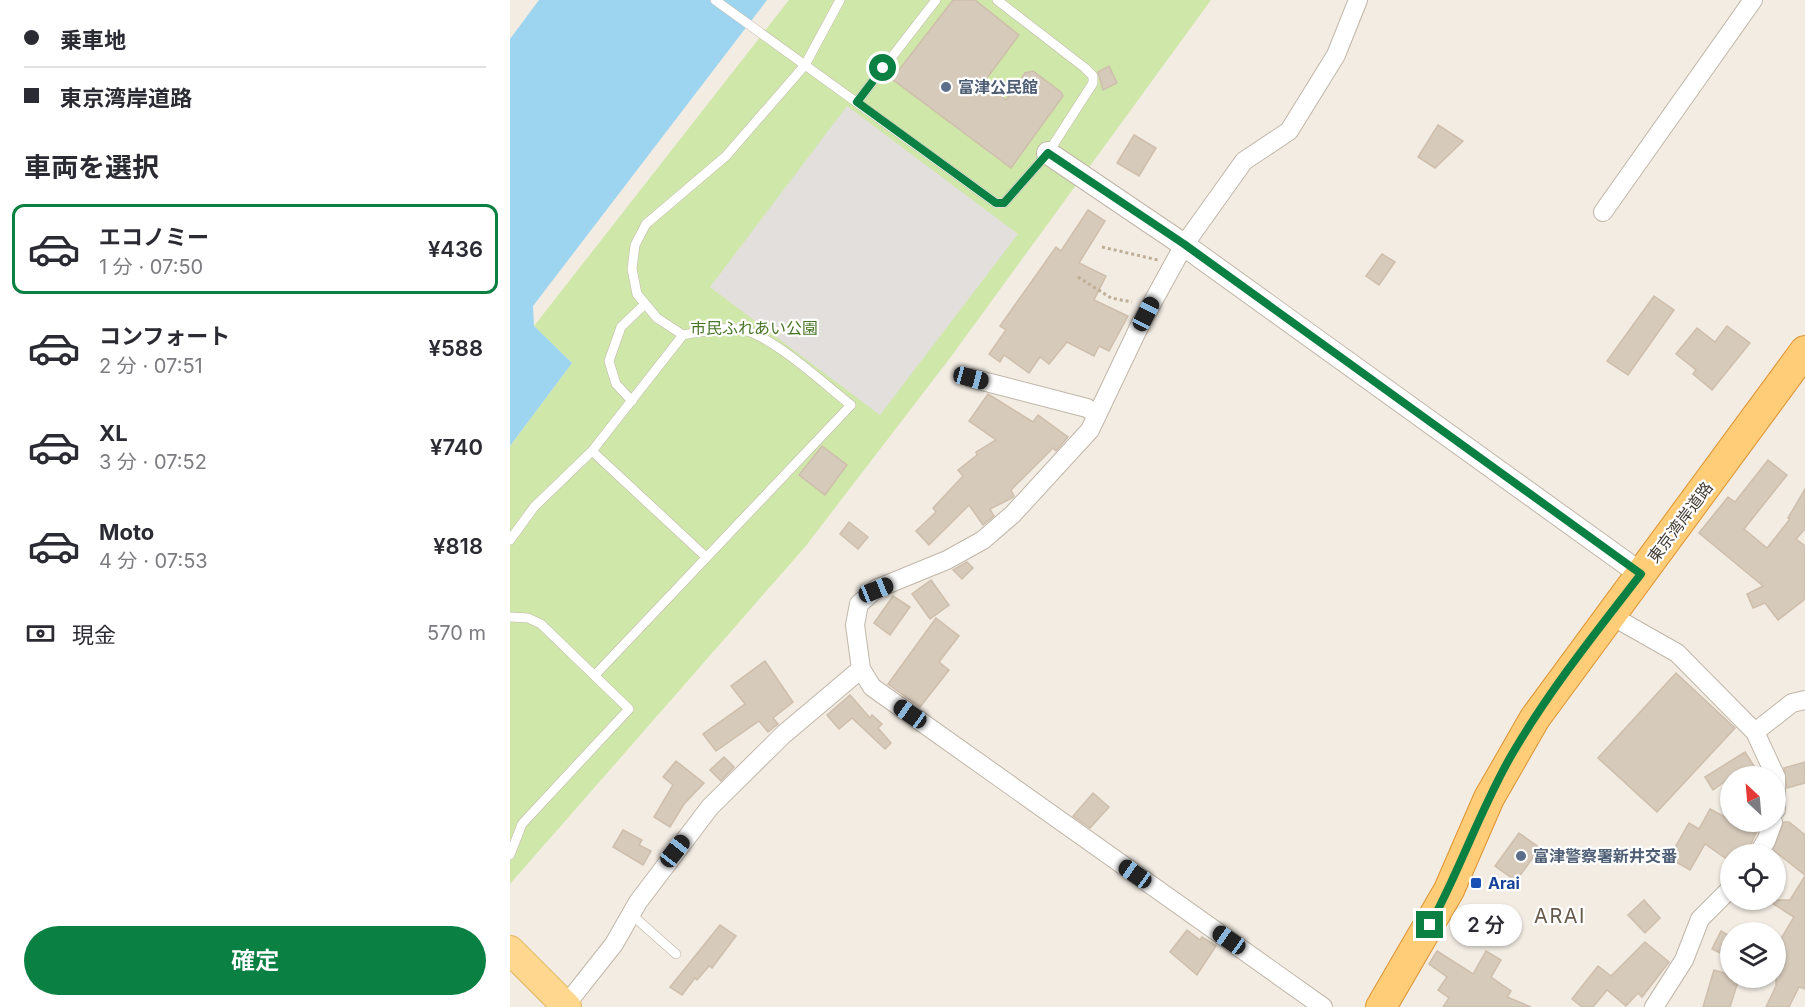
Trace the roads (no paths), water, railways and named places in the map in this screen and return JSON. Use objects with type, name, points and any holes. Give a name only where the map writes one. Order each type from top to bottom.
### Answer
[{"type":"highway","name":"東京湾岸道路","points":[[1381,1007],[1449,890],[1510,756],[1610,615],[1805,351]]},
{"type":"main road","points":[[510,950],[566,1006]]},
{"type":"street","points":[[1323,1007],[872,687],[861,669],[855,625],[859,604],[876,590],[947,560],[983,540],[1013,514],[1090,430],[1152,303],[1184,244],[1244,161],[1288,131],[1336,56],[1358,0]]},
{"type":"street","points":[[1603,212],[1753,0]]},
{"type":"street","points":[[1048,153],[1184,244],[1641,574]]},
{"type":"street","points":[[971,378],[1087,408],[1097,415]]},
{"type":"street","points":[[1610,615],[1677,653],[1755,732],[1771,766]]},
{"type":"street","points":[[566,1006],[614,944],[631,914],[675,851],[710,807],[784,734],[861,669]]},
{"type":"street","points":[[1755,732],[1792,703],[1805,700]]},
{"type":"street","points":[[1654,1007],[1684,960],[1700,919],[1720,899]]},
{"type":"lane","points":[[715,0],[996,203],[1004,203],[1048,153],[1093,83],[1093,76],[997,0]]},
{"type":"lane","points":[[595,675],[706,557],[784,479],[851,405],[774,345],[750,333],[739,329],[683,335],[657,318],[637,294],[632,269],[635,245],[646,224],[726,156],[805,65],[840,0]]},
{"type":"lane","points":[[857,102],[936,0]]},
{"type":"lane","points":[[632,401],[616,384],[609,362],[621,327],[645,304]]},
{"type":"lane","points":[[510,540],[534,507],[592,451],[683,335]]},
{"type":"lane","points":[[592,451],[706,557]]},
{"type":"lane","points":[[510,617],[528,618],[541,624],[629,710],[522,824],[510,855]]},
{"type":"lane","points":[[631,914],[676,954]]},
{"type":"water","points":[[539,0],[767,0],[533,306],[534,326],[572,363],[510,446],[510,39]]},
{"type":"place","name":"富津公民館","points":[[946,87]]},
{"type":"place","name":"富津警察署新井交番","points":[[1521,856]]},
{"type":"place","name":"Arai","points":[[1476,883]]},
{"type":"district","name":"ARAI","points":[[1560,916]]},
{"type":"park label","name":"市民ふれあい公園","points":[[754,328]]}]
